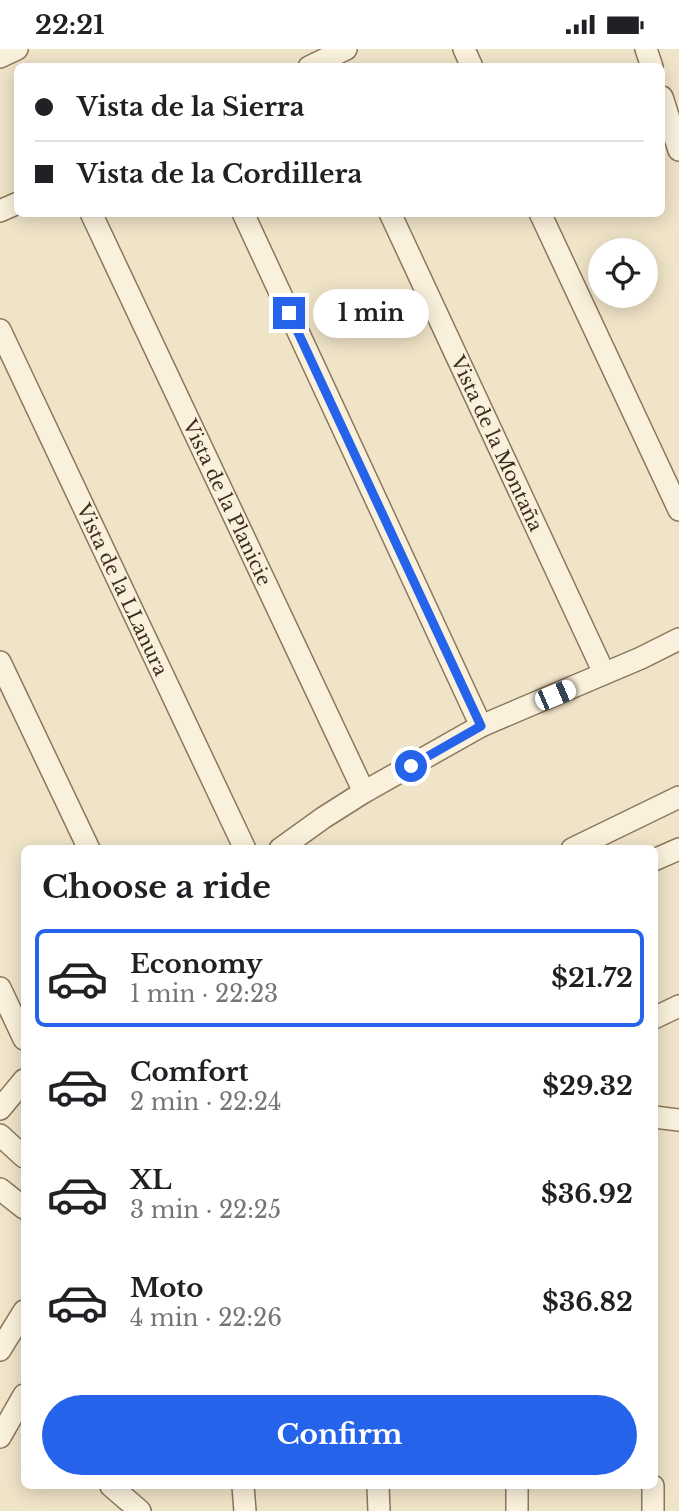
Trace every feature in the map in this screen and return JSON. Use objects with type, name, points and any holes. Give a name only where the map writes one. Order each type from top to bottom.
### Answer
[{"type":"street","points":[[0,57],[17,49]]},
{"type":"street","points":[[321,63],[346,49]]},
{"type":"street","points":[[665,106],[679,150]]},
{"type":"street","name":"Vista de la Planicie","points":[[93,217],[364,792]]},
{"type":"street","points":[[245,217],[481,726]]},
{"type":"street","name":"Vista de la Montaña","points":[[392,217],[604,673]]},
{"type":"street","points":[[542,217],[679,510]]},
{"type":"street","name":"Vista de la LLanura","points":[[0,330],[243,845]]},
{"type":"street","points":[[292,845],[323,818],[364,792],[481,726],[679,639]]},
{"type":"street","points":[[0,661],[87,845]]},
{"type":"street","points":[[580,845],[679,797]]},
{"type":"street","points":[[658,858],[679,849]]},
{"type":"street","points":[[0,988],[21,1033]]},
{"type":"street","points":[[658,1016],[679,1006]]},
{"type":"street","points":[[0,1109],[21,1084]]},
{"type":"street","points":[[658,1117],[679,1120]]},
{"type":"street","points":[[0,1135],[21,1154]]},
{"type":"street","points":[[0,1189],[21,1206]]},
{"type":"street","points":[[0,1350],[21,1316]]},
{"type":"street","points":[[0,1437],[21,1402]]},
{"type":"street","points":[[243,1489],[245,1511]]},
{"type":"street","points":[[378,1489],[379,1511]]},
{"type":"street","points":[[517,1489],[517,1511]]},
{"type":"street","points":[[653,1489],[653,1511]]},
{"type":"route","points":[[289,313],[481,726],[411,766]]}]
